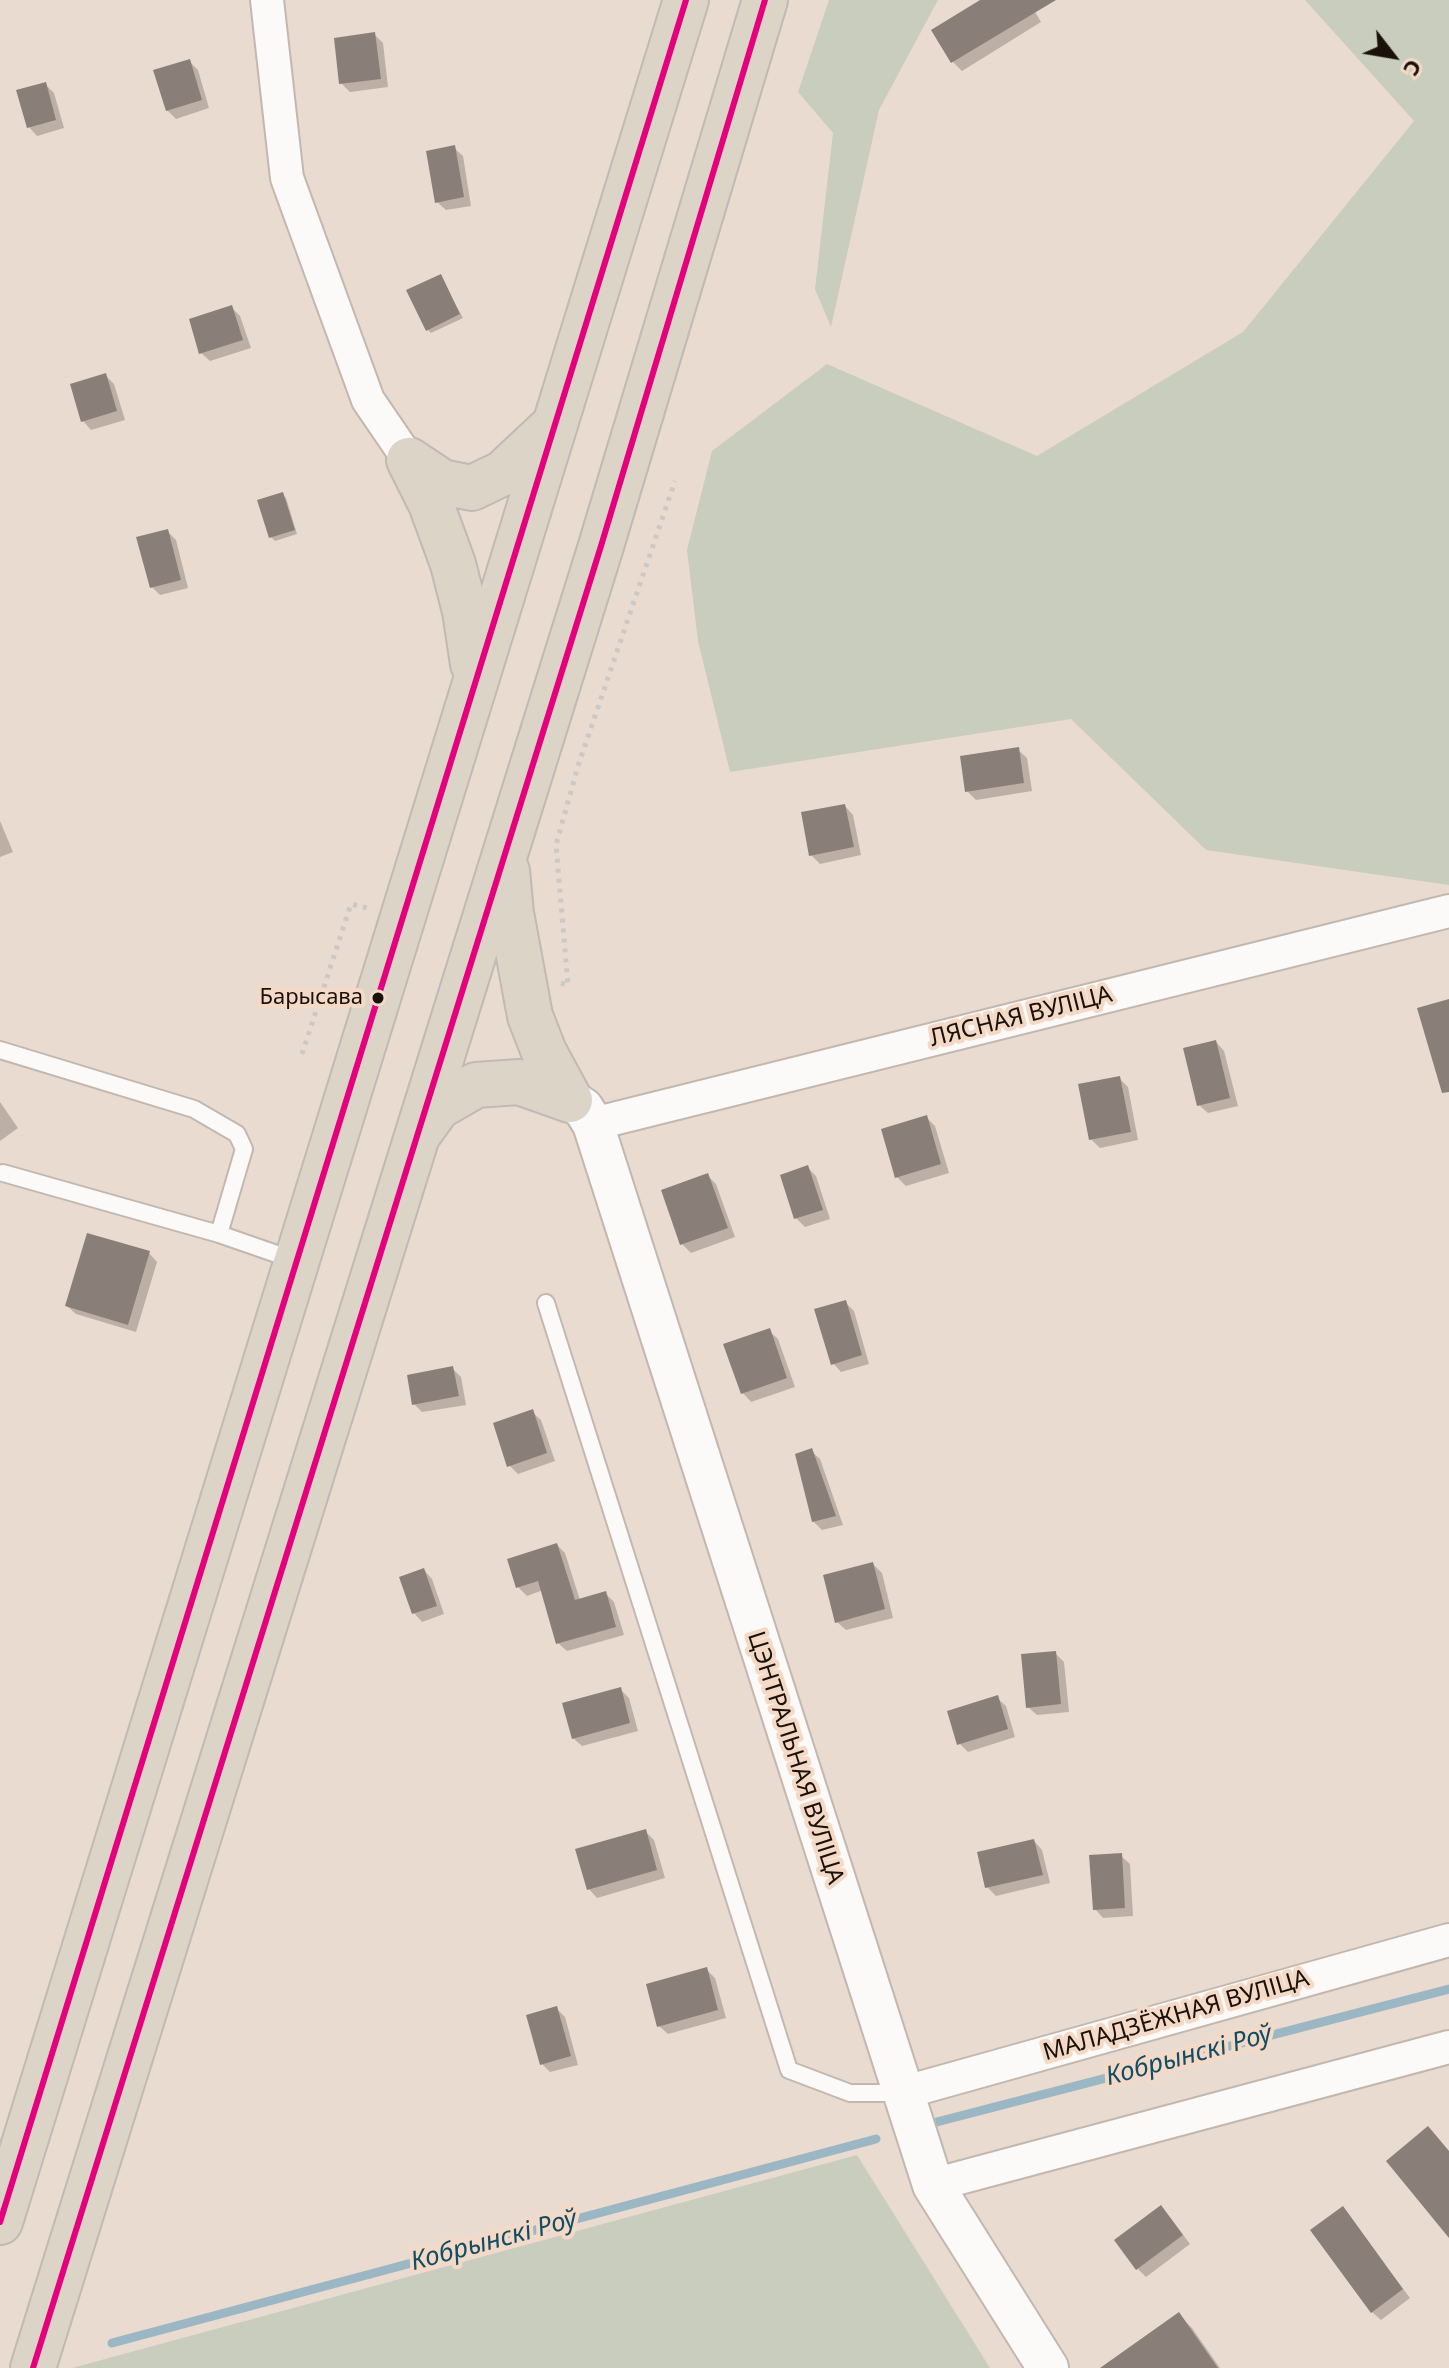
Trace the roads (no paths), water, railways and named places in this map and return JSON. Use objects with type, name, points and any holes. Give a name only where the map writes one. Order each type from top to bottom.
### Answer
[{"type":"highway","points":[[0,2222],[686,0]]},
{"type":"highway","points":[[33,2368],[601,546],[765,0]]},
{"type":"highway","points":[[409,460],[442,482],[472,488],[503,473],[553,426]]},
{"type":"highway","points":[[409,460],[431,504],[453,564],[472,645],[474,683]]},
{"type":"highway","points":[[505,853],[511,913],[530,1016],[544,1052],[582,1112]]},
{"type":"highway","points":[[418,1134],[438,1107],[476,1085],[519,1082],[582,1112]]},
{"type":"street","points":[[267,0],[287,178],[368,400],[409,460]]},
{"type":"street","name":"ЛЯСНАЯ ВУЛІЦА","points":[[582,1112],[1449,911]]},
{"type":"street","name":"ЦЭНТРАЛЬНАЯ ВУЛІЦА","points":[[582,1112],[933,2185],[1048,2368]]},
{"type":"street","name":"МАЛАДЗЁЖНАЯ ВУЛІЦА","points":[[902,2093],[1449,1940]]},
{"type":"street","points":[[933,2185],[1449,2047]]},
{"type":"lane","points":[[0,1050],[194,1109],[237,1134],[244,1149],[219,1234]]},
{"type":"lane","points":[[3,1173],[219,1234],[297,1261]]},
{"type":"lane","points":[[546,1303],[789,2070],[850,2093],[902,2093]]},
{"type":"waterway","name":"Кобрынскі Роў","points":[[929,2124],[1449,1989]]},
{"type":"waterway","name":"Кобрынскі Роў","points":[[112,2343],[876,2139]]},
{"type":"place","name":"Барысава","points":[[378,998]]}]
